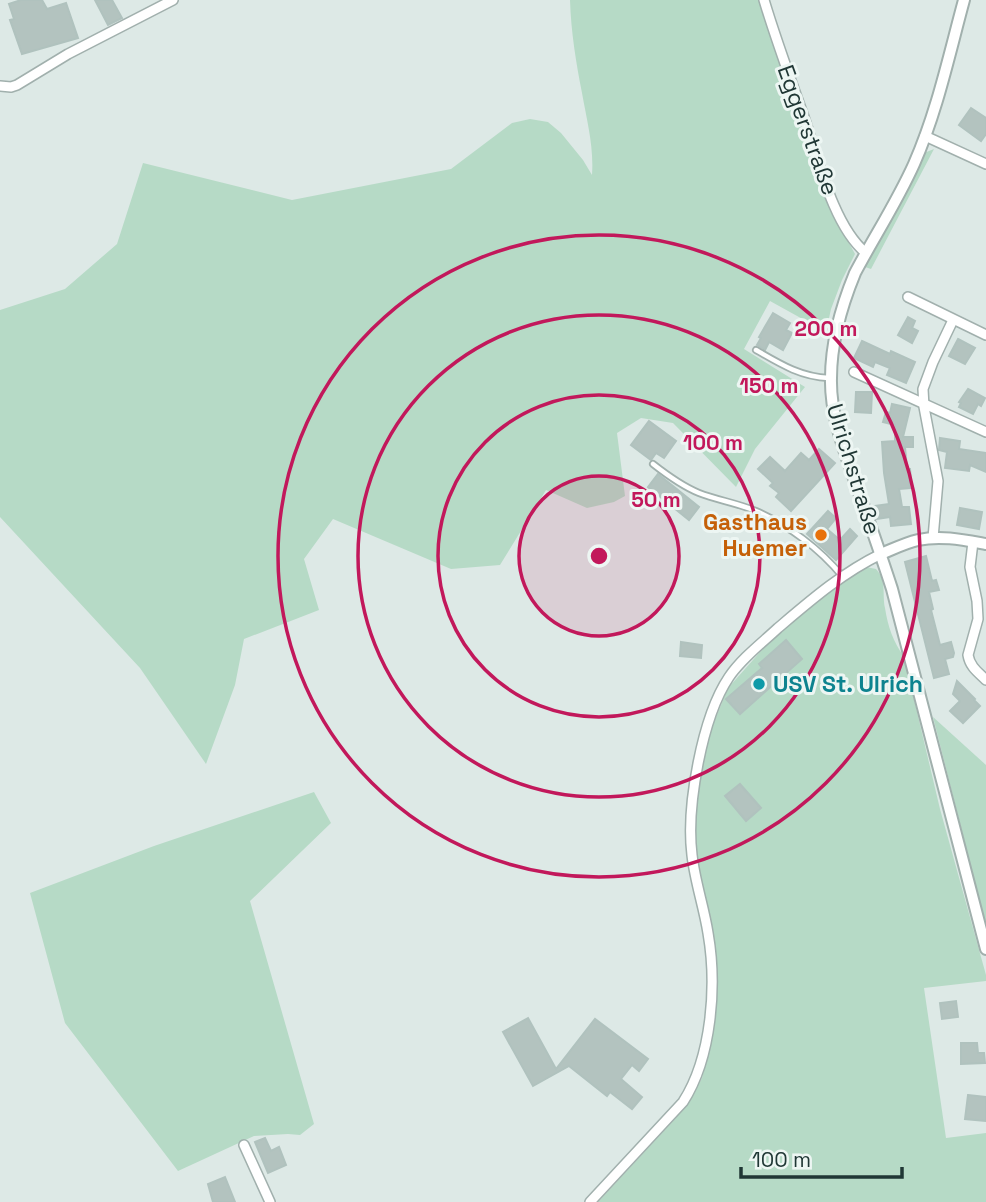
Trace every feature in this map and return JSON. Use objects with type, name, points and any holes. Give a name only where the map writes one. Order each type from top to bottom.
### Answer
[{"type":"street","points":[[0,86],[18,85],[68,54],[173,0]]},
{"type":"street","name":"Eggerstraße","points":[[764,0],[832,200],[854,242],[866,253]]},
{"type":"street","name":"Ulrichstraße","points":[[964,0],[925,136],[901,190],[855,273],[841,310],[831,379],[834,415],[840,439],[881,554],[986,949]]},
{"type":"street","points":[[925,136],[986,164]]},
{"type":"street","points":[[908,297],[986,335]]},
{"type":"street","points":[[933,538],[938,481],[923,389],[953,320]]},
{"type":"street","points":[[854,372],[986,432]]},
{"type":"street","points":[[590,1202],[683,1102],[692,1088],[704,1054],[713,978],[708,931],[692,855],[691,824],[702,744],[717,700],[728,678],[737,666],[814,597],[842,576],[881,554],[907,543],[933,538],[986,544]]},
{"type":"street","points":[[973,542],[970,567],[978,619],[968,655],[973,668],[986,680]]},
{"type":"street","points":[[244,1145],[270,1202]]},
{"type":"lane","points":[[756,350],[798,373],[831,379]]},
{"type":"lane","points":[[653,464],[688,489],[735,503],[769,517],[796,534],[842,576]]},
{"type":"green space","points":[[570,0],[759,0],[837,221],[855,254],[831,309],[826,332],[770,301],[744,349],[805,387],[755,449],[736,487],[673,423],[641,418],[617,433],[625,496],[614,502],[587,508],[546,490],[500,565],[451,569],[333,519],[304,559],[319,610],[244,639],[235,685],[206,764],[140,668],[0,517],[0,310],[65,289],[117,244],[143,163],[292,200],[451,169],[512,123],[530,119],[548,122],[561,133],[592,175],[591,144],[574,47]]},
{"type":"green space","points":[[934,149],[871,269],[865,267],[924,153]]},
{"type":"green space","points":[[866,567],[876,569],[882,578],[888,621],[904,657],[940,809],[986,975],[986,981],[924,988],[946,1138],[986,1133],[986,1202],[598,1202],[692,1097],[702,1078],[709,1052],[717,974],[713,937],[695,848],[695,833],[705,744],[728,688],[761,651],[824,594]]},
{"type":"green space","points":[[933,717],[986,765],[986,926]]},
{"type":"green space","points":[[314,792],[331,823],[250,901],[314,1124],[300,1135],[254,1136],[178,1171],[65,1023],[30,893],[154,846]]},
{"type":"building","points":[[21,0],[42,0],[47,9],[66,3],[78,38],[22,54],[10,20],[14,19],[9,4]]},
{"type":"building","points":[[95,0],[112,0],[122,18],[108,25]]},
{"type":"building","points":[[971,108],[986,118],[986,134],[981,141],[959,125]]},
{"type":"building","points":[[773,313],[790,323],[786,330],[792,333],[783,350],[769,342],[765,350],[757,345]]},
{"type":"building","points":[[908,317],[915,321],[912,328],[918,331],[912,343],[898,335]]},
{"type":"building","points":[[958,339],[975,348],[965,364],[949,356]]},
{"type":"building","points":[[862,341],[915,362],[906,383],[887,375],[890,368],[875,362],[873,367],[854,358]]},
{"type":"building","points":[[968,389],[985,398],[973,414],[959,407],[959,402]]},
{"type":"building","points":[[856,392],[872,392],[871,413],[855,412]]},
{"type":"building","points":[[892,404],[910,408],[903,437],[913,437],[913,447],[905,447],[907,469],[910,469],[910,488],[899,489],[902,507],[909,507],[911,524],[891,526],[890,517],[876,519],[874,506],[889,504],[882,442],[895,441],[895,425],[883,422],[886,412],[890,413]]},
{"type":"building","points":[[649,421],[676,441],[664,458],[656,453],[651,460],[631,445]]},
{"type":"building","points":[[940,438],[960,441],[959,449],[986,453],[986,472],[970,465],[969,471],[945,468],[947,452],[939,450]]},
{"type":"building","points":[[819,449],[835,463],[791,511],[776,497],[779,493],[770,486],[773,483],[758,469],[770,457],[785,471],[801,453],[809,460]]},
{"type":"building","points":[[658,474],[699,507],[689,520],[648,487]]},
{"type":"building","points":[[960,508],[982,512],[979,529],[957,525]]},
{"type":"building","name":"Gasthaus Huemer","points":[[828,511],[836,518],[827,529],[840,540],[850,529],[857,536],[836,560],[807,534]]},
{"type":"building","points":[[926,556],[932,581],[936,580],[939,590],[929,592],[940,645],[951,642],[954,653],[953,657],[945,659],[949,674],[934,678],[905,562]]},
{"type":"building","name":"USV St. Ulrich","points":[[786,640],[802,659],[740,714],[726,699],[762,668],[759,664]]},
{"type":"building","points":[[681,642],[702,645],[701,658],[680,656]]},
{"type":"building","points":[[957,681],[980,706],[963,723],[950,711],[960,701],[953,694]]},
{"type":"building","points":[[740,784],[761,808],[746,821],[725,796]]},
{"type":"building","points":[[956,1001],[958,1017],[942,1019],[940,1003]]},
{"type":"building","points":[[528,1018],[556,1069],[595,1019],[648,1059],[639,1071],[632,1065],[621,1079],[642,1097],[632,1109],[610,1092],[607,1096],[569,1066],[533,1086],[503,1032]]},
{"type":"building","points":[[961,1043],[977,1043],[978,1053],[984,1053],[985,1063],[961,1064]]},
{"type":"building","points":[[968,1095],[986,1097],[986,1121],[965,1119]]},
{"type":"building","points":[[265,1138],[271,1151],[279,1147],[286,1165],[268,1173],[255,1142]]},
{"type":"building","points":[[225,1177],[235,1202],[213,1202],[208,1184]]},
{"type":"place","name":"Gasthaus Huemer","points":[[821,535]]},
{"type":"place","name":"USV St. Ulrich","points":[[759,684]]}]
